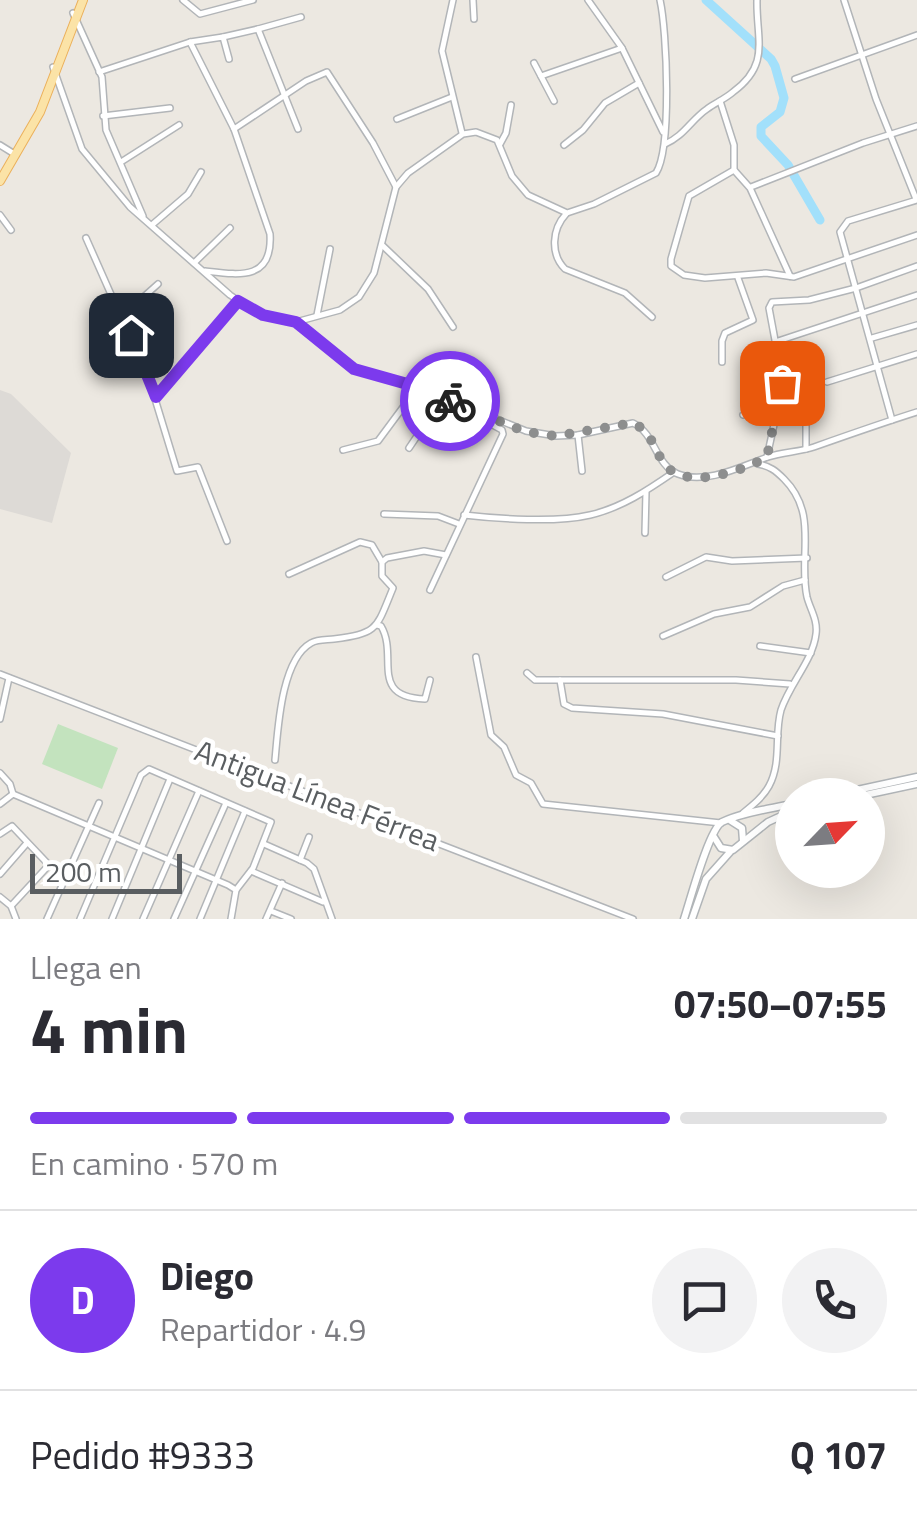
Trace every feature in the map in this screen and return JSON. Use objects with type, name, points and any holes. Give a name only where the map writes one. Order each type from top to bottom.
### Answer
[{"type":"main road","points":[[0,177],[55,69],[81,0]]},
{"type":"main road","points":[[885,786],[917,780]]},
{"type":"main road","points":[[885,789],[917,780]]},
{"type":"main road","points":[[688,919],[706,850],[720,823],[775,811]]},
{"type":"main road","points":[[688,919],[706,879],[743,841],[775,818]]},
{"type":"main road","points":[[730,820],[742,828],[743,841]]},
{"type":"main road","points":[[714,836],[721,848],[733,850]]},
{"type":"street","points":[[183,0],[200,14],[253,0]]},
{"type":"street","points":[[453,0],[442,51],[463,134]]},
{"type":"street","points":[[473,0],[474,20]]},
{"type":"street","points":[[588,0],[622,48],[661,121],[665,144],[656,173],[562,216],[554,248],[566,269],[625,293],[652,317]]},
{"type":"street","points":[[660,0],[665,42],[661,121]]},
{"type":"street","points":[[665,144],[686,132],[704,111],[739,88],[756,66],[760,56],[757,0]]},
{"type":"street","points":[[844,0],[889,135],[917,200],[848,221],[840,232],[892,420]]},
{"type":"street","points":[[75,16],[103,82],[103,116],[144,218]]},
{"type":"street","points":[[99,72],[190,42],[300,17]]},
{"type":"street","points":[[258,29],[298,129]]},
{"type":"street","points":[[795,79],[917,36]]},
{"type":"street","points":[[223,37],[229,59]]},
{"type":"street","points":[[190,42],[234,129],[270,234],[269,257],[263,266],[247,272],[204,271]]},
{"type":"street","points":[[540,76],[622,48]]},
{"type":"street","points":[[534,63],[554,100]]},
{"type":"street","points":[[55,69],[87,158],[130,207],[238,301],[263,315],[296,322],[354,369],[418,387],[526,432],[578,435],[633,423],[648,433],[665,464],[680,476],[707,476],[755,464],[917,412]]},
{"type":"street","points":[[234,129],[306,81],[327,72],[396,187]]},
{"type":"street","points":[[564,145],[583,130],[604,103],[639,83]]},
{"type":"street","points":[[397,120],[452,97]]},
{"type":"street","points":[[720,101],[734,145],[734,170],[750,188],[790,276]]},
{"type":"street","points":[[500,144],[511,105]]},
{"type":"street","points":[[103,116],[170,108]]},
{"type":"street","points":[[121,162],[179,125]]},
{"type":"street","points":[[750,188],[917,126]]},
{"type":"street","points":[[296,322],[340,310],[358,297],[374,273],[396,187],[463,134],[483,133],[500,144],[512,176],[528,195],[567,213]]},
{"type":"street","points":[[0,144],[14,154]]},
{"type":"street","points":[[734,170],[689,196],[671,266],[684,275],[790,276],[917,235]]},
{"type":"street","points":[[152,225],[188,194],[200,172]]},
{"type":"street","points":[[0,215],[11,230]]},
{"type":"street","points":[[194,264],[230,228]]},
{"type":"street","points":[[86,238],[140,353],[178,471],[198,468],[227,541]]},
{"type":"street","points":[[382,245],[428,289],[453,327]]},
{"type":"street","points":[[317,314],[330,250]]},
{"type":"street","points":[[767,457],[782,383],[769,308],[772,302],[808,300],[917,266]]},
{"type":"street","points":[[722,362],[725,333],[753,320],[738,277]]},
{"type":"street","points":[[121,318],[158,284]]},
{"type":"street","points":[[775,342],[917,295]]},
{"type":"street","points":[[156,397],[238,301]]},
{"type":"street","points":[[871,338],[917,325]]},
{"type":"street","points":[[827,382],[917,354]]},
{"type":"street","points":[[344,450],[378,441],[418,387]]},
{"type":"street","points":[[409,448],[442,398]]},
{"type":"street","points":[[430,590],[503,434],[452,402]]},
{"type":"street","points":[[743,415],[781,402]]},
{"type":"street","points":[[806,449],[806,423],[813,416]]},
{"type":"street","points":[[578,435],[582,471]]},
{"type":"street","points":[[740,816],[769,787],[776,770],[780,714],[790,684],[810,653],[817,624],[807,598],[805,520],[794,490],[770,467],[755,464]]},
{"type":"street","points":[[464,514],[588,516],[646,492],[674,472]]},
{"type":"street","points":[[645,533],[646,492]]},
{"type":"street","points":[[384,514],[438,516],[460,525]]},
{"type":"street","points":[[275,760],[281,692],[304,649],[317,641],[363,636],[376,625],[393,588],[382,576],[382,562],[372,545],[360,542],[288,574]]},
{"type":"street","points":[[382,562],[390,556],[424,551],[446,555]]},
{"type":"street","points":[[666,578],[706,557],[732,562],[806,558]]},
{"type":"street","points":[[664,636],[714,614],[750,606],[782,586],[806,580]]},
{"type":"street","points":[[376,625],[388,640],[388,682],[404,694],[425,700],[430,680]]},
{"type":"street","points":[[760,646],[810,653]]},
{"type":"street","points":[[476,658],[491,735],[502,743],[516,775],[530,783],[542,804],[720,823]]},
{"type":"street","points":[[527,673],[536,680],[736,680],[790,684]]},
{"type":"street","name":"Antigua Línea Férrea","points":[[0,674],[633,919]]},
{"type":"street","points":[[0,720],[9,678]]},
{"type":"street","points":[[560,680],[564,704],[572,708],[663,714],[778,736]]},
{"type":"street","points":[[80,919],[145,770],[154,769],[270,822],[251,871],[236,890],[232,919]]},
{"type":"street","points":[[0,774],[10,784],[12,794]]},
{"type":"street","points":[[112,919],[171,778]]},
{"type":"street","points":[[144,919],[199,791]]},
{"type":"street","points":[[0,804],[12,794]]},
{"type":"street","points":[[12,794],[236,890]]},
{"type":"street","points":[[47,919],[99,802]]},
{"type":"street","points":[[174,919],[226,802]]},
{"type":"street","points":[[200,919],[245,810]]},
{"type":"street","points":[[0,834],[10,825],[47,861],[48,868],[10,906]]},
{"type":"street","points":[[300,860],[309,836]]},
{"type":"street","points":[[0,874],[27,842]]},
{"type":"street","points":[[264,844],[314,869],[332,919]]},
{"type":"street","points":[[251,871],[326,903]]},
{"type":"street","points":[[266,919],[282,883]]},
{"type":"street","points":[[0,897],[16,919]]},
{"type":"street","points":[[270,910],[291,919]]},
{"type":"shaded area","points":[[0,390],[11,394],[71,453],[52,523],[0,509]]},
{"type":"green space","points":[[58,724],[118,748],[102,789],[42,764]]},
{"type":"waterway","points":[[706,0],[775,66],[784,98],[780,112],[761,127],[761,136],[788,165],[820,220]]},
{"type":"way so far","points":[[450,401],[526,432],[556,436],[633,423],[652,439],[669,469],[680,476],[694,477],[748,467],[767,457],[782,383]]},
{"type":"route","points":[[131,335],[156,397],[238,301],[263,315],[296,322],[354,369],[418,387],[450,401]]}]
